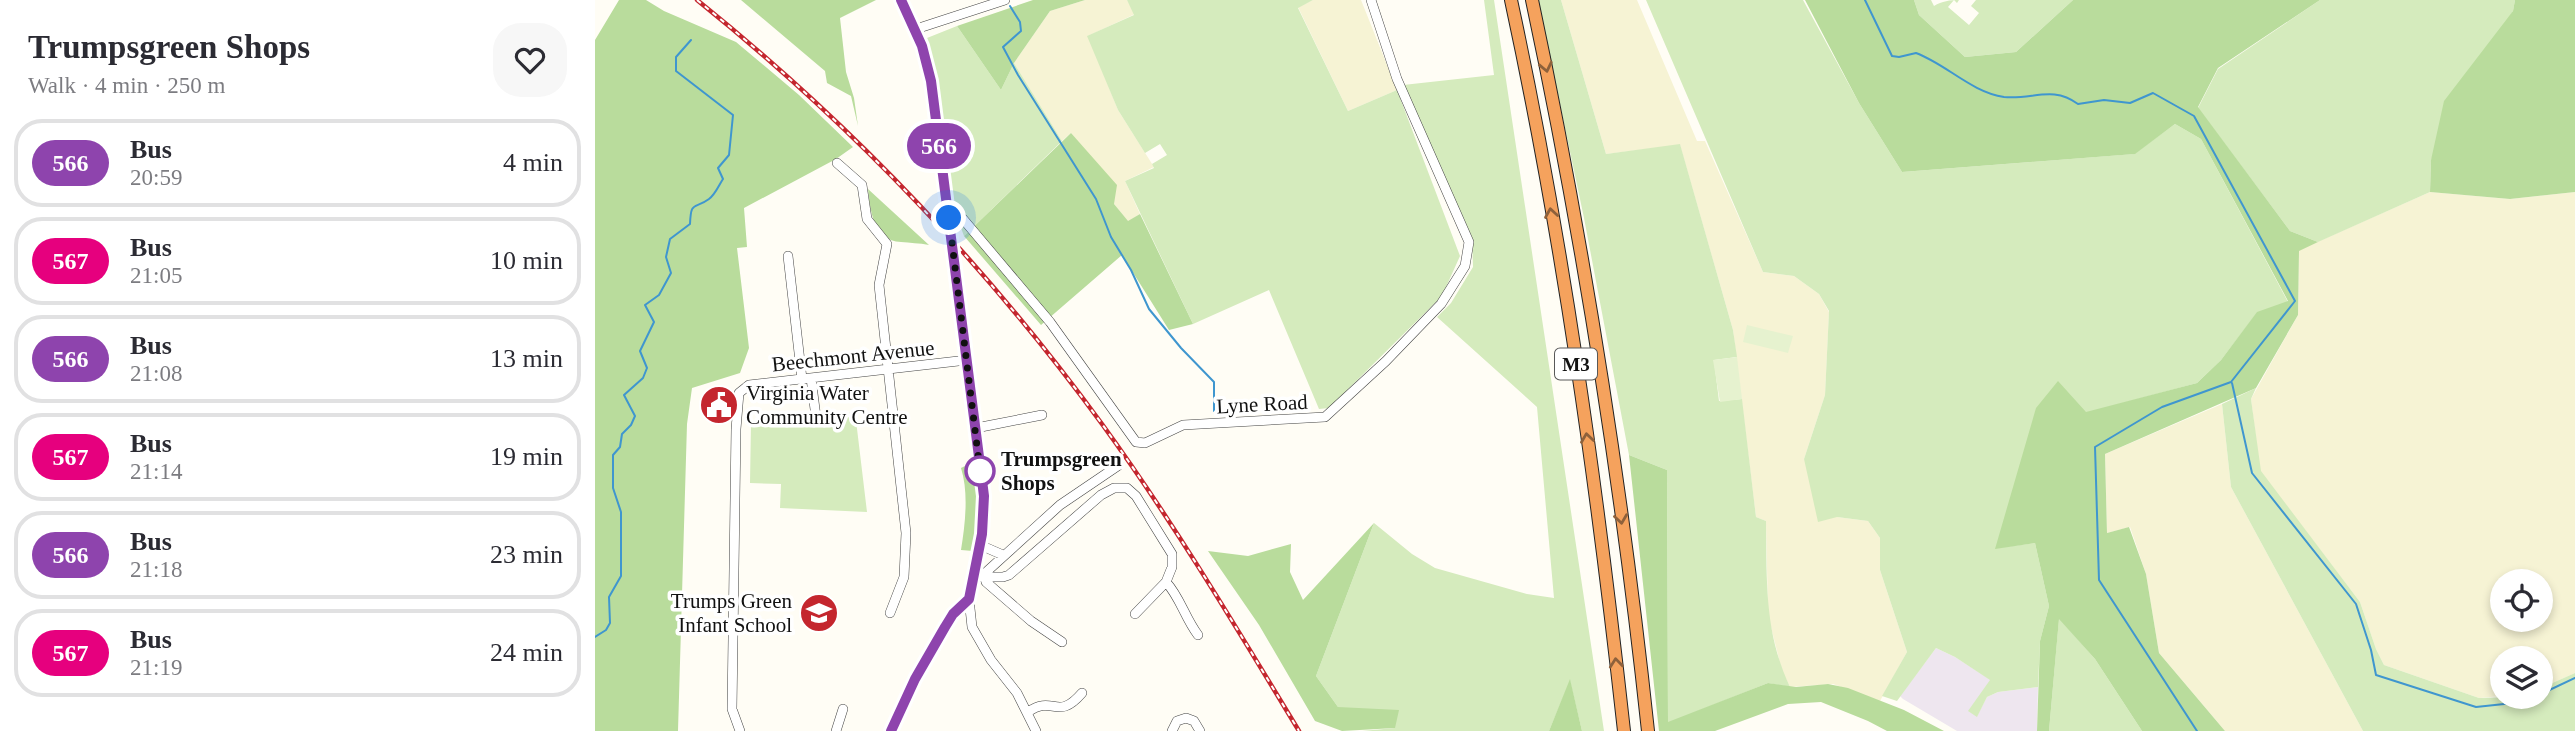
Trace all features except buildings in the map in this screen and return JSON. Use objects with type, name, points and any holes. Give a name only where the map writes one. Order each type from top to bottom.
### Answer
[{"type":"highway","name":"M3","points":[[1511,0],[1534,106],[1583,406],[1624,731]]},
{"type":"highway","name":"M3","points":[[1532,0],[1566,170],[1589,306],[1636,624],[1648,731]]},
{"type":"street","points":[[891,731],[915,679],[953,614],[969,599],[979,577],[984,496],[931,81],[916,29],[901,0]]},
{"type":"street","points":[[916,29],[1005,0]]},
{"type":"street","name":"Lyne Road","points":[[949,212],[963,219],[1050,322],[1136,442],[1145,443],[1183,425],[1241,424],[1325,417],[1377,370],[1441,304],[1465,266],[1469,242],[1397,79],[1371,0]]},
{"type":"street","points":[[838,163],[862,186],[867,219],[887,244],[879,285],[906,533],[903,582],[890,613]]},
{"type":"street","points":[[788,256],[806,378],[816,417]]},
{"type":"street","name":"Beechmont Avenue","points":[[740,731],[732,709],[736,429],[738,398],[744,388],[749,385],[967,360]]},
{"type":"street","points":[[976,428],[1042,415]]},
{"type":"street","points":[[979,577],[1077,492],[1119,465]]},
{"type":"street","points":[[979,577],[1003,578],[1009,575],[1101,495],[1123,487],[1136,496],[1172,554],[1172,567],[1166,582],[1135,614]]},
{"type":"street","points":[[980,545],[1003,555]]},
{"type":"street","points":[[979,577],[1031,621],[1062,642]]},
{"type":"street","points":[[1166,582],[1174,591],[1186,620],[1198,635]]},
{"type":"street","points":[[969,599],[972,627],[981,646],[1017,693],[1035,731]]},
{"type":"street","points":[[1028,712],[1043,705],[1068,707],[1082,693]]},
{"type":"street","points":[[836,731],[843,709]]},
{"type":"street","points":[[1172,731],[1177,721],[1186,718],[1195,721],[1200,731]]},
{"type":"shaded area","points":[[1085,0],[1127,0],[1135,14],[1088,36],[1118,110],[1154,167],[1125,181],[1140,214],[1128,222],[1071,133],[1062,141],[1014,63],[1050,11]]},
{"type":"shaded area","points":[[1313,0],[1361,0],[1397,90],[1348,111],[1298,7]]},
{"type":"shaded area","points":[[1561,0],[1637,0],[1697,141],[1705,141],[1763,272],[1794,276],[1819,294],[1829,312],[1825,395],[1804,459],[1837,517],[1868,521],[1880,538],[1880,570],[1907,652],[1880,701],[1833,684],[1790,687],[1782,671],[1768,615],[1766,521],[1756,517],[1733,330],[1680,145],[1606,154]]},
{"type":"shaded area","points":[[2430,192],[2510,199],[2575,192],[2575,673],[2553,683],[2553,646],[2490,646],[2490,697],[2479,698],[2384,665],[2360,602],[2260,471],[2251,399],[2298,315],[2299,250]]},
{"type":"shaded area","points":[[2222,404],[2231,487],[2363,731],[2225,731],[2159,653],[2146,574],[2130,527],[2107,533],[2105,454]]},
{"type":"shaded area","points":[[1936,648],[1991,680],[1969,711],[1977,716],[1987,697],[1998,692],[2038,687],[2037,731],[1957,731],[1903,699],[1900,696]]},
{"type":"green space","points":[[619,0],[646,0],[664,11],[736,42],[799,95],[853,147],[836,159],[744,208],[747,247],[737,248],[749,348],[740,373],[692,388],[687,424],[678,731],[595,731],[595,40]]},
{"type":"green space","points":[[741,0],[876,0],[840,18],[846,72],[854,98],[858,126],[851,96],[827,83],[825,71]]},
{"type":"green space","points":[[1033,0],[1085,0],[1050,11],[1014,63],[1001,90],[957,26]]},
{"type":"green space","points":[[1127,0],[1313,0],[1298,8],[1348,111],[1397,90],[1460,256],[1442,296],[1329,408],[1319,409],[1269,290],[1193,324],[1125,181],[1154,168],[1152,164],[1167,155],[1160,144],[1145,153],[1118,110],[1087,36],[1134,15]]},
{"type":"green space","points":[[1484,0],[1494,0],[1604,731],[1582,731],[1570,681],[1549,731],[1362,731],[1395,728],[1338,707],[1316,676],[1374,523],[1412,554],[1435,568],[1527,594],[1554,598],[1537,407],[1437,317],[1451,303],[1473,267],[1472,237],[1403,85],[1494,75]]},
{"type":"green space","points":[[1538,0],[1561,0],[1606,154],[1680,144],[1733,330],[1737,357],[1714,360],[1719,401],[1742,399],[1756,517],[1766,521],[1771,626],[1775,646],[1790,687],[1768,683],[1668,723],[1667,470],[1629,455],[1584,218]]},
{"type":"green space","points":[[1646,0],[1803,0],[1859,103],[1902,172],[2134,154],[2175,124],[2201,139],[2288,302],[2257,313],[2221,360],[2197,383],[2086,413],[1996,548],[2035,543],[2049,606],[2040,641],[2038,687],[1998,692],[1987,697],[1977,717],[1968,711],[1990,680],[1936,648],[1897,701],[1882,696],[1907,652],[1880,570],[1880,538],[1868,521],[1837,517],[1818,522],[1804,459],[1825,395],[1829,311],[1819,294],[1794,276],[1763,272]]},
{"type":"green space","points":[[1805,0],[1914,0],[1919,15],[1965,57],[2016,52],[2073,0],[2320,0],[2218,68],[2198,107],[2290,231],[2318,242],[2299,251],[2298,315],[2256,388],[2105,454],[2107,533],[2129,527],[2146,574],[2159,653],[2225,731],[2142,731],[2095,659],[2059,619],[2049,731],[2037,731],[2040,641],[2049,606],[2035,543],[1995,549],[2036,408],[2058,381],[2086,412],[2197,383],[2221,360],[2257,312],[2288,301],[2201,139],[2175,124],[2135,154],[1902,172],[1859,103]]},
{"type":"green space","points":[[1914,0],[1931,0],[1934,6],[1954,0],[1948,7],[1969,25],[1979,13],[1971,6],[1976,0],[2073,0],[2016,52],[1965,57],[1919,15]]},
{"type":"green space","points":[[2320,0],[2515,0],[2513,11],[2431,160],[2430,192],[2318,242],[2290,231],[2198,108],[2218,69]]},
{"type":"green space","points":[[2515,0],[2575,0],[2575,192],[2510,199],[2430,192],[2431,160],[2444,101],[2513,11]]},
{"type":"green space","points":[[957,26],[1001,90],[1014,63],[1062,141],[964,236],[951,189],[927,38]]},
{"type":"green space","points":[[1071,133],[1117,185],[1114,204],[1128,221],[1140,214],[1193,324],[1169,330],[1122,255],[1041,325],[964,236]]},
{"type":"green space","points":[[868,189],[929,245],[901,242],[884,236],[875,223]]},
{"type":"green space","points":[[1747,325],[1793,336],[1788,353],[1743,342]]},
{"type":"green space","points":[[1737,357],[1742,399],[1720,402],[1713,360]]},
{"type":"green space","points":[[2256,388],[2251,399],[2261,471],[2360,602],[2384,665],[2479,698],[2490,698],[2490,709],[2553,709],[2553,683],[2575,673],[2575,731],[2363,731],[2231,487],[2222,404]]},
{"type":"green space","points":[[855,412],[867,512],[780,508],[781,484],[750,483],[751,422]]},
{"type":"green space","points":[[1629,455],[1667,470],[1668,722],[1768,683],[1796,687],[1828,684],[1848,688],[1904,710],[1944,731],[1887,731],[1821,702],[1788,704],[1715,731],[1659,731]]},
{"type":"green space","points":[[973,466],[979,471],[979,524],[973,551],[961,550],[966,498],[961,468]]},
{"type":"green space","points":[[1374,523],[1316,676],[1338,707],[1399,710],[1395,728],[1342,731],[1315,721],[1259,625],[1208,551],[1248,556],[1291,544],[1290,572],[1303,600]]},
{"type":"green space","points":[[2059,618],[2095,659],[2142,731],[2049,731]]},
{"type":"green space","points":[[1570,679],[1582,731],[1549,731]]},
{"type":"waterway","points":[[1865,0],[1892,56],[1916,53],[1992,94],[2004,97],[2060,95],[2078,104],[2104,100],[2130,103],[2153,93],[2194,116],[2295,301],[2231,382],[2162,407],[2095,447],[2099,580],[2197,731]]},
{"type":"waterway","points":[[1010,6],[1020,22],[1021,31],[1003,47],[1096,199],[1111,237],[1131,270],[1149,309],[1214,382],[1214,411]]},
{"type":"waterway","points":[[595,637],[606,630],[610,623],[609,597],[621,576],[621,512],[613,488],[613,455],[620,447],[622,434],[635,416],[624,395],[643,378],[647,368],[640,351],[654,322],[645,305],[659,295],[671,273],[666,257],[670,239],[690,224],[692,208],[709,199],[715,192],[723,179],[718,168],[729,155],[733,115],[676,71],[676,57],[691,40]]},
{"type":"waterway","points":[[2232,383],[2252,473],[2356,604],[2376,675],[2476,707],[2490,706]]},
{"type":"waterway","points":[[2553,688],[2575,678]]},
{"type":"railway","points":[[697,0],[862,146],[1012,309],[1102,424],[1154,499],[1299,731]]},
{"type":"bus line","name":"566","points":[[891,731],[915,679],[945,627],[953,614],[969,599],[982,534],[984,496],[931,81],[916,29],[901,0]]},
{"type":"place","name":"Virginia Water Community Centre","points":[[719,405]]},
{"type":"place","name":"Trumpsgreen Shops","points":[[980,471]]},
{"type":"place","name":"Trumps Green Infant School","points":[[819,613]]},
{"type":"route","points":[[949,218],[981,479],[980,471]]}]
